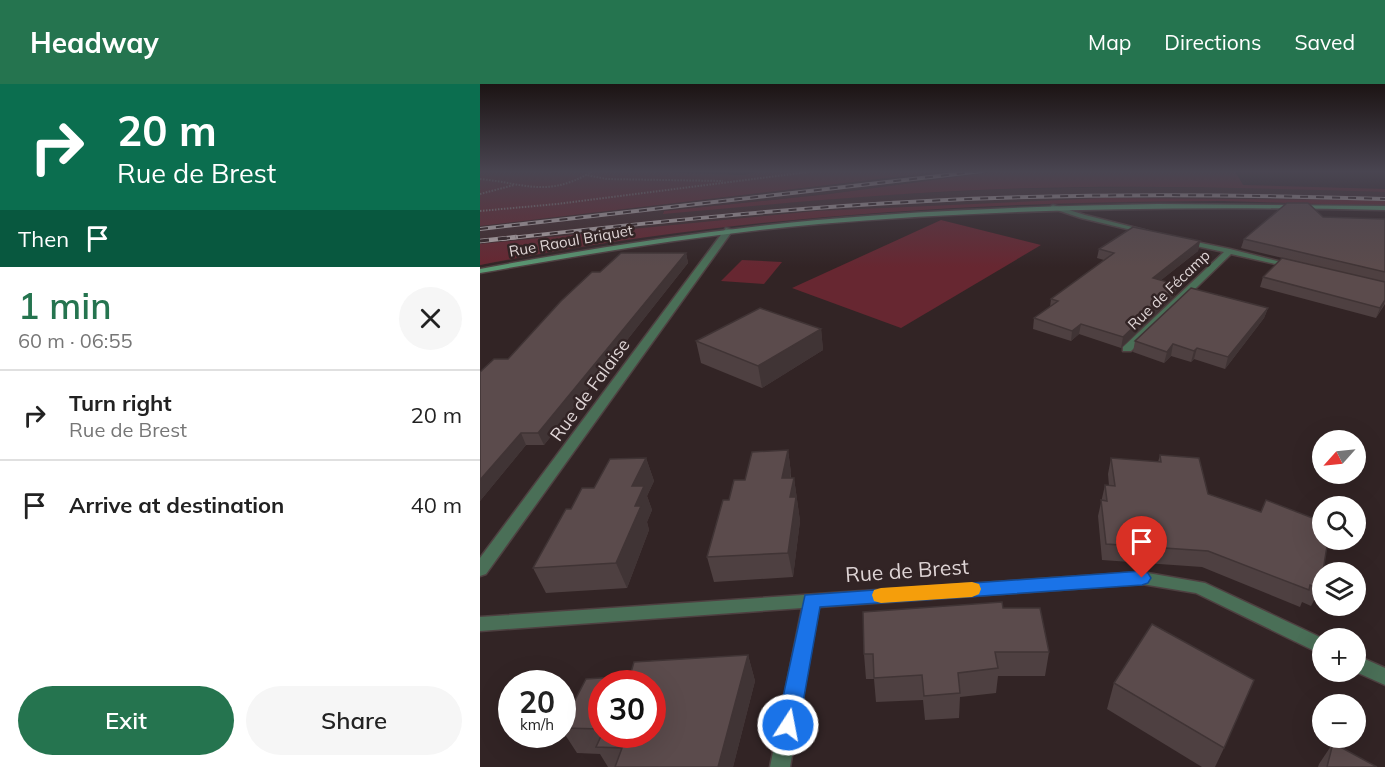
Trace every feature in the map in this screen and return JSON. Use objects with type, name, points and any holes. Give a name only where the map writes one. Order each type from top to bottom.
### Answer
[{"type":"street","name":"Rue Raoul Briquet","points":[[480,271],[575,253],[729,230],[880,216],[1053,207],[1201,204],[1385,208]]},
{"type":"street","points":[[1053,207],[1083,217],[1151,233]]},
{"type":"street","name":"Rue de Falaise","points":[[480,570],[729,230]]},
{"type":"street","points":[[1173,238],[1307,269]]},
{"type":"street","name":"Rue de Fécamp","points":[[1127,349],[1230,251]]},
{"type":"street","name":"Rue de Brest","points":[[480,624],[1142,578],[1199,587],[1312,642]]},
{"type":"street","points":[[780,767],[812,600]]},
{"type":"street","points":[[1366,668],[1385,677]]},
{"type":"path","points":[[480,211],[566,203]]},
{"type":"shaded area","points":[[480,203],[676,203],[480,226]]},
{"type":"shaded area","points":[[676,203],[743,203],[664,211],[663,213],[785,203],[1132,203],[981,206],[815,217],[639,237],[480,265],[480,226]]},
{"type":"shaded area","points":[[743,203],[792,203],[663,214],[664,211]]},
{"type":"shaded area","points":[[997,203],[1087,203],[941,209],[756,224],[572,248],[480,265],[480,244],[816,211]]},
{"type":"shaded area","points":[[1282,203],[1385,203],[1385,206]]},
{"type":"shaded area","points":[[1283,203],[1385,203],[1385,206]]},
{"type":"shaded area","points":[[941,220],[1041,245],[901,328],[792,288]]},
{"type":"shaded area","points":[[742,260],[782,262],[764,284],[721,281]]},
{"type":"building","points":[[1287,203],[1308,203],[1323,217],[1385,219],[1385,272],[1244,239]]},
{"type":"building","points":[[1133,227],[1200,241],[1153,278],[1178,285],[1123,337],[1081,324],[1072,331],[1034,318],[1058,301],[1051,299],[1114,253],[1099,249]]},
{"type":"building","points":[[621,253],[686,253],[538,433],[521,433],[480,480],[480,372],[494,359],[508,359],[561,301],[592,272],[600,272]]},
{"type":"building","points":[[1282,258],[1385,282],[1385,300],[1380,308],[1263,277]]},
{"type":"building","points":[[1191,288],[1268,308],[1228,357],[1197,348],[1194,351],[1173,344],[1167,352],[1135,341]]},
{"type":"building","points":[[760,308],[821,329],[758,366],[696,341]]},
{"type":"building","points":[[788,450],[782,478],[794,478],[790,497],[796,497],[788,553],[707,557],[723,500],[729,500],[734,480],[745,480],[752,452]]},
{"type":"building","points":[[1160,455],[1199,458],[1208,494],[1261,512],[1266,500],[1312,518],[1312,550],[1326,550],[1324,562],[1312,562],[1312,586],[1310,585],[1309,590],[1208,551],[1106,544],[1101,500],[1107,501],[1105,485],[1115,486],[1111,458],[1161,462]]},
{"type":"building","points":[[646,458],[632,486],[644,486],[635,506],[641,506],[616,563],[533,568],[566,509],[571,509],[582,488],[594,488],[610,459]]},
{"type":"building","points":[[1002,602],[1003,608],[1040,608],[1049,652],[995,652],[998,668],[958,673],[960,693],[924,696],[922,675],[874,678],[873,654],[864,654],[863,612]]},
{"type":"building","points":[[1152,624],[1254,680],[1224,748],[1114,683]]},
{"type":"building","points":[[748,655],[718,767],[615,767],[622,748],[666,748],[666,670],[632,670],[634,662]]},
{"type":"building","points":[[588,679],[588,729],[576,728],[576,698]]},
{"type":"building","points":[[1332,748],[1342,748],[1377,767],[1327,767]]},
{"type":"railway","points":[[480,229],[706,203]]},
{"type":"railway","points":[[502,239],[714,217],[899,203]]},
{"type":"railway","points":[[480,241],[516,237]]},
{"type":"slow traffic","points":[[881,595],[972,589]]},
{"type":"route","points":[[788,725],[812,600],[1142,578]]}]
